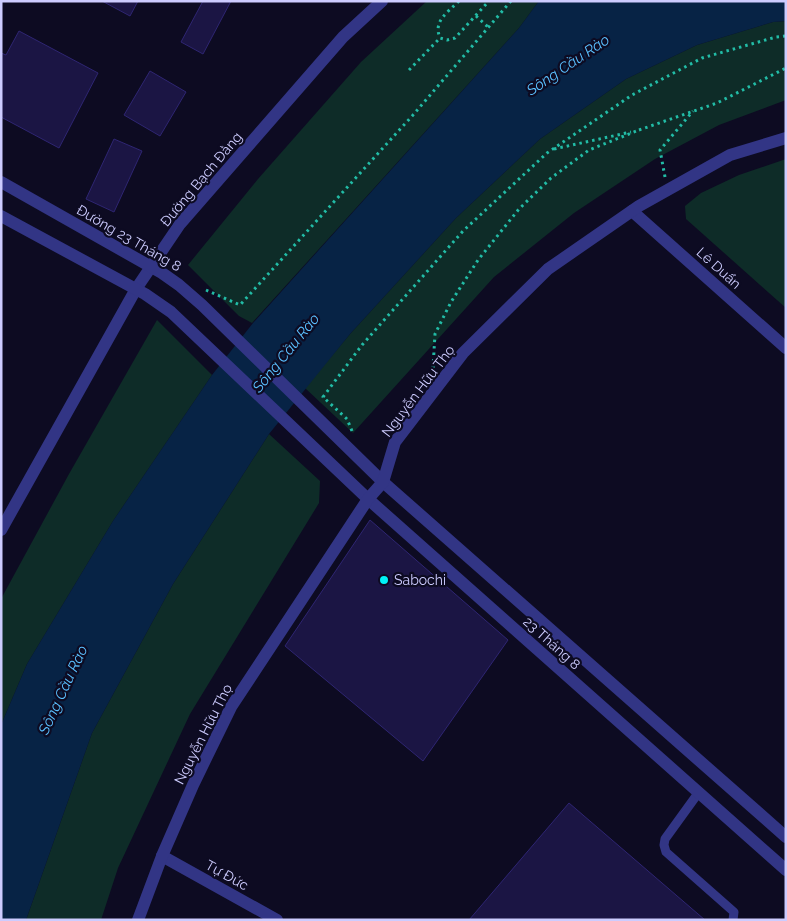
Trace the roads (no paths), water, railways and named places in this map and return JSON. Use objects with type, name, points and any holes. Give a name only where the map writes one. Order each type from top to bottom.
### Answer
[{"type":"street","name":"Đường Bạch Đằng","points":[[1,530],[136,289],[180,224],[343,37],[382,1]]},
{"type":"street","name":"Nguyễn Hữu Thọ","points":[[138,920],[162,856],[193,785],[231,707],[368,499],[383,482],[395,442],[464,353],[548,269],[632,211],[730,155],[786,138]]},
{"type":"street","name":"Đường 23 Tháng 8","points":[[1,182],[151,267],[187,292],[316,418]]},
{"type":"street","name":"Lê Duẩn","points":[[632,211],[786,348]]},
{"type":"street","points":[[1,216],[136,289]]},
{"type":"street","name":"23 Tháng 8","points":[[136,289],[171,312],[368,499],[786,870]]},
{"type":"street","name":"23 Tháng 8","points":[[316,418],[383,482],[786,837]]},
{"type":"street","name":"Tự Đức","points":[[162,856],[277,920]]},
{"type":"lane","points":[[699,792],[665,839],[664,845],[666,852],[734,912],[733,920]]},
{"type":"water","name":"Sông Cầu Rào","points":[[539,1],[786,1],[786,21],[773,22],[697,45],[626,79],[540,139],[456,218],[350,334],[269,434],[173,584],[92,733],[26,920],[1,920],[1,725],[27,664],[113,521],[212,375],[253,323],[519,28]]},
{"type":"place","name":"Sabochi","points":[[384,580]]}]
